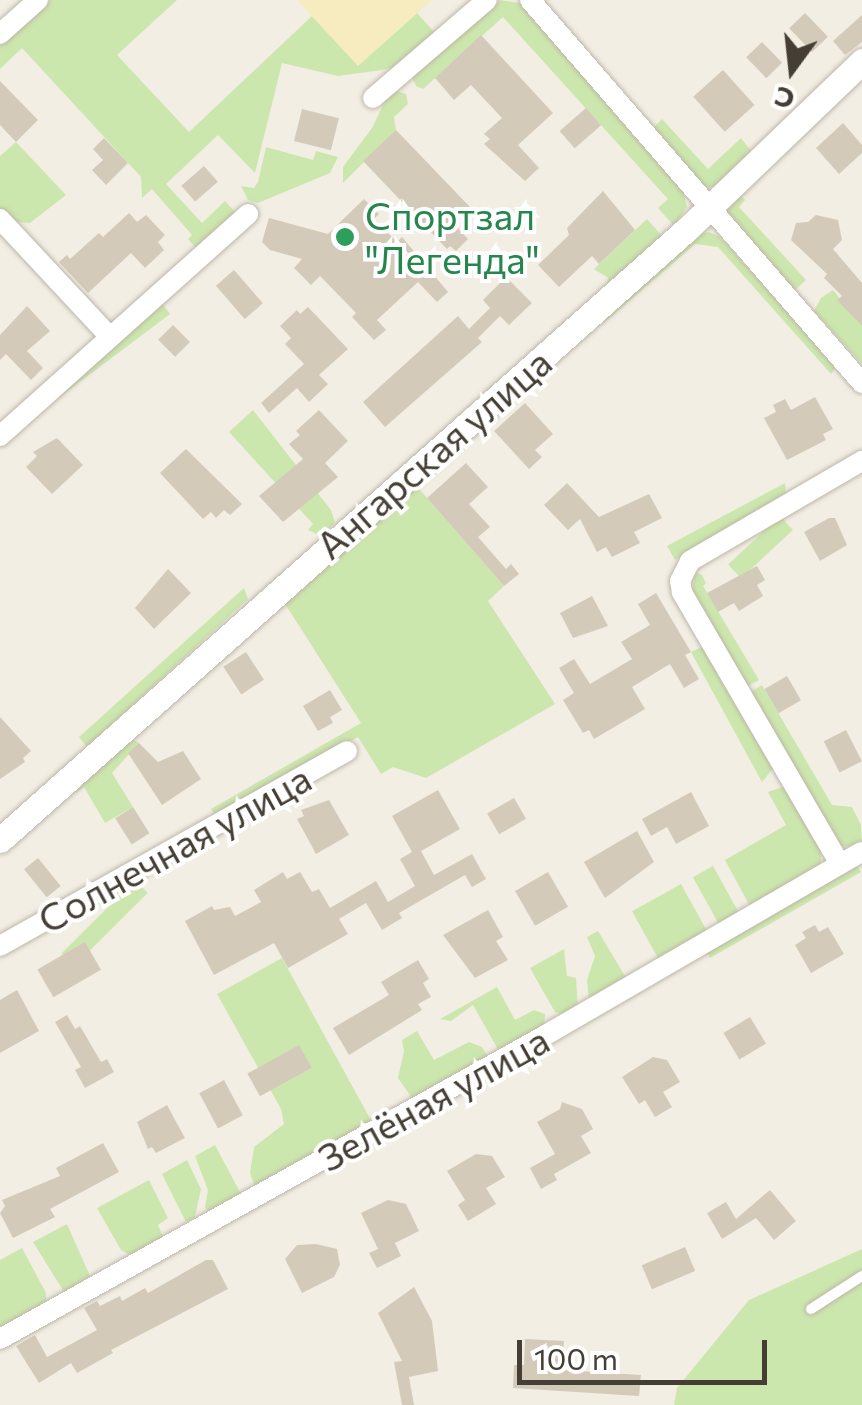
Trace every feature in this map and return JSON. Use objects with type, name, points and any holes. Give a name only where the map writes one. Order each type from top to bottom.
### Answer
[{"type":"street","points":[[0,34],[38,0]]},
{"type":"street","points":[[373,98],[487,0]]},
{"type":"street","points":[[530,0],[862,383]]},
{"type":"street","name":"Ангарская улица","points":[[0,840],[710,207],[862,61]]},
{"type":"street","points":[[0,436],[248,214]]},
{"type":"street","points":[[0,219],[109,336]]},
{"type":"street","points":[[840,864],[682,592],[680,581],[690,561],[862,460]]},
{"type":"street","name":"Солнечная улица","points":[[0,946],[347,751]]},
{"type":"street","name":"Зелёная улица","points":[[0,1339],[528,1046],[862,852]]},
{"type":"lane","points":[[811,1309],[862,1276]]},
{"type":"green space","points":[[50,0],[177,0],[117,55],[189,132],[312,16],[358,65],[417,13],[437,35],[394,67],[382,70],[338,76],[282,63],[255,173],[218,135],[166,184],[202,223],[225,201],[235,212],[196,248],[188,239],[192,235],[152,189],[142,198],[141,177],[22,48],[0,69],[0,46]]},
{"type":"green space","points":[[500,0],[520,3],[683,190],[687,207],[674,226],[658,208],[668,199],[503,17],[423,89],[416,86],[411,75]]},
{"type":"green space","points":[[391,89],[406,94],[408,104],[394,117],[396,130],[343,183],[343,167],[372,128]]},
{"type":"green space","points":[[662,119],[708,169],[741,138],[752,152],[715,187],[703,187],[651,130]]},
{"type":"green space","points":[[16,142],[66,195],[30,223],[11,222],[0,210],[0,156]]},
{"type":"green space","points":[[266,147],[313,160],[316,151],[338,157],[330,173],[258,203],[248,200],[241,186],[254,188],[258,182]]},
{"type":"green space","points":[[735,189],[745,200],[739,207],[806,280],[795,290],[723,210]]},
{"type":"green space","points":[[647,219],[663,237],[607,287],[608,278],[594,269]]},
{"type":"green space","points":[[709,232],[720,237],[837,366],[831,374],[718,247],[695,244],[604,323],[600,317],[695,235]]},
{"type":"green space","points":[[833,290],[862,326],[862,364],[814,311],[821,298]]},
{"type":"green space","points":[[161,302],[170,314],[14,431],[5,419]]},
{"type":"green space","points":[[253,410],[331,510],[335,523],[321,536],[308,530],[313,524],[229,432]]},
{"type":"green space","points":[[413,482],[504,586],[488,601],[555,704],[426,778],[393,767],[381,774],[358,737],[217,817],[211,809],[361,723],[282,599]]},
{"type":"green space","points":[[785,483],[786,496],[675,560],[667,546]]},
{"type":"green space","points":[[780,516],[793,530],[741,578],[728,564]]},
{"type":"green space","points":[[694,572],[702,575],[706,583],[703,586],[759,680],[746,687],[693,594]]},
{"type":"green space","points":[[244,588],[248,599],[87,747],[79,737]]},
{"type":"green space","points":[[704,646],[775,766],[762,782],[691,652]]},
{"type":"green space","points":[[762,685],[832,805],[852,807],[861,825],[862,844],[839,847],[749,693]]},
{"type":"green space","points":[[129,737],[139,743],[112,773],[133,807],[105,823],[84,787],[76,793],[73,787]]},
{"type":"green space","points":[[785,786],[821,850],[821,863],[818,871],[752,910],[725,860],[786,825],[768,792]]},
{"type":"green space","points":[[855,862],[861,872],[710,958],[706,951]]},
{"type":"green space","points":[[713,866],[741,917],[721,928],[693,877]]},
{"type":"green space","points":[[135,880],[148,893],[74,966],[61,954]]},
{"type":"green space","points":[[681,884],[709,935],[660,962],[632,911]]},
{"type":"green space","points":[[598,931],[628,981],[589,1002],[587,980],[595,956],[587,937]]},
{"type":"green space","points":[[564,949],[567,976],[576,978],[578,1009],[568,1015],[555,1012],[530,968]]},
{"type":"green space","points":[[282,958],[373,1124],[256,1190],[250,1173],[254,1147],[284,1124],[281,1109],[217,994]]},
{"type":"green space","points":[[497,987],[515,1020],[534,1010],[545,1014],[544,1028],[500,1053],[473,1005],[451,1021],[440,1019]]},
{"type":"green space","points":[[417,1031],[434,1060],[469,1042],[482,1047],[490,1060],[414,1101],[398,1078],[404,1051],[402,1040]]},
{"type":"green space","points":[[215,1145],[242,1196],[209,1213],[205,1207],[208,1190],[195,1156]]},
{"type":"green space","points":[[187,1160],[201,1189],[195,1217],[186,1222],[162,1174]]},
{"type":"green space","points":[[149,1180],[168,1218],[158,1225],[163,1237],[130,1255],[121,1250],[97,1208]]},
{"type":"green space","points":[[67,1224],[90,1276],[64,1292],[33,1242]]},
{"type":"green space","points":[[22,1248],[46,1293],[46,1303],[0,1329],[0,1260]]},
{"type":"green space","points":[[862,1249],[862,1405],[674,1405],[677,1388],[749,1300]]},
{"type":"sand","points":[[297,0],[432,0],[358,66]]},
{"type":"building","points":[[805,13],[828,37],[812,52],[789,28]]},
{"type":"building","points":[[862,15],[862,42],[845,55],[833,41]]},
{"type":"building","points":[[481,35],[553,113],[518,145],[539,168],[525,181],[484,144],[490,139],[484,134],[502,118],[471,85],[454,100],[435,78]]},
{"type":"building","points":[[762,42],[782,63],[766,78],[746,57]]},
{"type":"building","points":[[723,70],[754,105],[725,132],[693,97]]},
{"type":"building","points":[[0,81],[38,120],[16,142],[0,125]]},
{"type":"building","points":[[586,108],[601,125],[575,148],[560,131]]},
{"type":"building","points":[[302,109],[339,118],[331,150],[294,141]]},
{"type":"building","points":[[843,123],[862,145],[862,153],[839,174],[816,148]]},
{"type":"building","points":[[396,130],[470,207],[453,223],[468,239],[456,251],[450,246],[447,249],[363,161]]},
{"type":"building","points":[[104,138],[128,163],[106,185],[92,170],[103,160],[93,149]]},
{"type":"building","points":[[204,166],[218,182],[195,202],[181,186]]},
{"type":"building","points":[[603,191],[635,230],[599,264],[592,256],[559,287],[538,265],[569,235],[567,228]]},
{"type":"building","points":[[364,199],[379,214],[374,219],[397,242],[402,237],[448,292],[437,302],[418,282],[377,320],[386,330],[374,340],[352,317],[356,313],[320,276],[311,285],[294,268],[302,259],[270,250],[262,242],[269,218],[328,234]]},
{"type":"building","points":[[129,213],[137,222],[146,215],[165,235],[158,242],[164,250],[145,268],[131,253],[88,293],[59,262],[67,255],[70,259],[99,233],[103,237]]},
{"type":"building","points":[[816,215],[838,220],[842,240],[833,249],[862,283],[862,326],[837,300],[842,296],[824,278],[827,274],[791,240],[796,223],[808,222]]},
{"type":"building","points":[[234,270],[263,303],[245,319],[216,286]]},
{"type":"building","points":[[506,277],[532,303],[509,325],[500,316],[478,338],[482,342],[385,427],[363,402],[458,316],[469,329],[490,308],[483,300]]},
{"type":"building","points":[[27,306],[50,331],[27,351],[43,368],[31,380],[6,354],[0,360],[0,335]]},
{"type":"building","points":[[308,307],[348,349],[319,375],[328,384],[309,402],[297,388],[269,413],[261,403],[304,364],[285,344],[291,338],[280,326],[297,310],[300,314]]},
{"type":"building","points":[[173,325],[190,342],[175,357],[158,340]]},
{"type":"building","points":[[815,397],[833,429],[823,434],[826,440],[787,460],[764,418],[776,412],[773,405],[785,399],[791,410]]},
{"type":"building","points":[[525,403],[553,434],[535,450],[542,457],[529,469],[494,431]]},
{"type":"building","points":[[319,410],[348,441],[325,463],[338,477],[283,522],[259,496],[303,459],[289,444],[300,435],[296,431]]},
{"type":"building","points":[[57,438],[83,465],[52,494],[26,467],[37,456],[33,452]]},
{"type":"building","points":[[186,449],[242,504],[230,515],[224,510],[216,518],[211,512],[203,519],[160,473]]},
{"type":"building","points":[[466,463],[488,487],[469,504],[490,527],[478,537],[506,569],[511,564],[519,574],[504,586],[427,498]]},
{"type":"building","points":[[567,483],[599,517],[649,494],[662,518],[634,532],[640,543],[612,557],[606,547],[597,552],[580,519],[568,530],[544,505]]},
{"type":"building","points":[[835,518],[847,545],[820,561],[804,532]]},
{"type":"building","points":[[757,566],[765,580],[757,585],[763,596],[739,611],[734,603],[718,612],[707,593]]},
{"type":"building","points":[[168,569],[191,593],[154,629],[135,608]]},
{"type":"building","points":[[656,593],[691,652],[685,655],[699,679],[684,688],[670,664],[632,687],[645,709],[594,739],[589,730],[583,733],[563,700],[574,693],[559,668],[574,659],[590,684],[632,659],[621,642],[650,625],[638,604]]},
{"type":"building","points":[[592,596],[608,626],[573,638],[560,613]]},
{"type":"building","points":[[246,652],[264,680],[241,694],[223,667]]},
{"type":"building","points":[[787,676],[801,700],[778,713],[764,689]]},
{"type":"building","points":[[330,690],[342,710],[330,717],[333,723],[318,731],[303,706]]},
{"type":"building","points":[[0,717],[31,751],[23,758],[25,762],[0,779]]},
{"type":"building","points":[[846,730],[862,761],[840,773],[824,741]]},
{"type":"building","points":[[139,743],[158,762],[183,751],[201,779],[162,805],[128,753]]},
{"type":"building","points":[[438,790],[460,829],[421,851],[434,875],[472,854],[486,879],[472,887],[465,875],[399,913],[402,918],[382,930],[366,903],[339,919],[348,934],[288,968],[274,943],[214,975],[185,921],[212,906],[214,910],[230,907],[235,916],[261,902],[254,890],[283,872],[287,879],[300,872],[312,892],[319,889],[330,908],[376,881],[388,902],[415,886],[400,859],[412,852],[392,816]]},
{"type":"building","points":[[691,792],[709,826],[676,844],[667,827],[651,836],[642,819]]},
{"type":"building","points":[[514,798],[526,819],[499,834],[487,814]]},
{"type":"building","points":[[329,800],[349,835],[316,854],[297,819],[304,816],[301,810]]},
{"type":"building","points":[[133,807],[149,833],[132,844],[115,818]]},
{"type":"building","points":[[637,831],[654,862],[605,898],[584,862]]},
{"type":"building","points":[[38,858],[61,886],[47,897],[24,869]]},
{"type":"building","points":[[548,872],[568,907],[535,926],[515,891]]},
{"type":"building","points":[[488,910],[503,937],[496,941],[508,960],[475,978],[443,935]]},
{"type":"building","points":[[815,925],[819,932],[828,927],[844,954],[811,973],[795,945],[806,938],[802,932]]},
{"type":"building","points":[[85,942],[101,970],[53,997],[37,970]]},
{"type":"building","points":[[418,960],[429,979],[423,983],[431,997],[418,1004],[422,1010],[349,1055],[333,1028],[389,995],[381,982]]},
{"type":"building","points":[[17,990],[39,1031],[0,1053],[0,1000]]},
{"type":"building","points":[[67,1015],[75,1029],[80,1026],[101,1062],[107,1059],[114,1072],[85,1088],[75,1070],[81,1067],[55,1022]]},
{"type":"building","points":[[750,1017],[766,1044],[739,1060],[723,1033]]},
{"type":"building","points":[[299,1045],[312,1068],[260,1096],[247,1074]]},
{"type":"building","points":[[653,1057],[667,1060],[680,1082],[663,1092],[672,1107],[655,1117],[645,1100],[639,1104],[622,1077]]},
{"type":"building","points":[[224,1080],[243,1115],[218,1128],[199,1093]]},
{"type":"building","points":[[562,1102],[582,1109],[593,1129],[581,1136],[591,1153],[554,1174],[557,1180],[541,1189],[530,1168],[555,1154],[537,1122],[560,1109]]},
{"type":"building","points":[[167,1105],[185,1138],[156,1153],[152,1147],[148,1149],[137,1122]]},
{"type":"building","points":[[103,1143],[119,1172],[50,1209],[55,1217],[13,1238],[0,1213],[5,1206],[2,1200],[60,1176],[56,1168]]},
{"type":"building","points":[[476,1154],[492,1156],[505,1177],[486,1188],[496,1204],[468,1221],[458,1205],[465,1200],[447,1171]]},
{"type":"building","points":[[770,1190],[796,1221],[774,1240],[756,1218],[722,1239],[707,1213],[726,1202],[736,1219]]},
{"type":"building","points":[[388,1200],[406,1204],[419,1231],[395,1243],[401,1256],[377,1268],[369,1253],[378,1249],[361,1213]]},
{"type":"building","points":[[297,1245],[337,1249],[340,1265],[334,1277],[302,1293],[285,1259]]},
{"type":"building","points":[[685,1247],[695,1271],[652,1289],[642,1265]]},
{"type":"building","points":[[206,1260],[213,1260],[228,1289],[111,1350],[113,1353],[77,1373],[71,1363],[39,1383],[16,1346],[35,1335],[47,1357],[97,1330],[84,1308],[97,1301],[100,1306],[120,1296],[122,1301],[145,1288],[148,1293]]},
{"type":"building","points":[[414,1287],[432,1321],[438,1371],[409,1377],[414,1405],[402,1405],[394,1362],[402,1361],[378,1313]]},
{"type":"building","points":[[525,1339],[564,1341],[562,1370],[641,1375],[639,1396],[513,1388],[514,1365],[524,1365]]},
{"type":"place","name":"Спортзал \"Легенда\"","points":[[345,237]]}]
